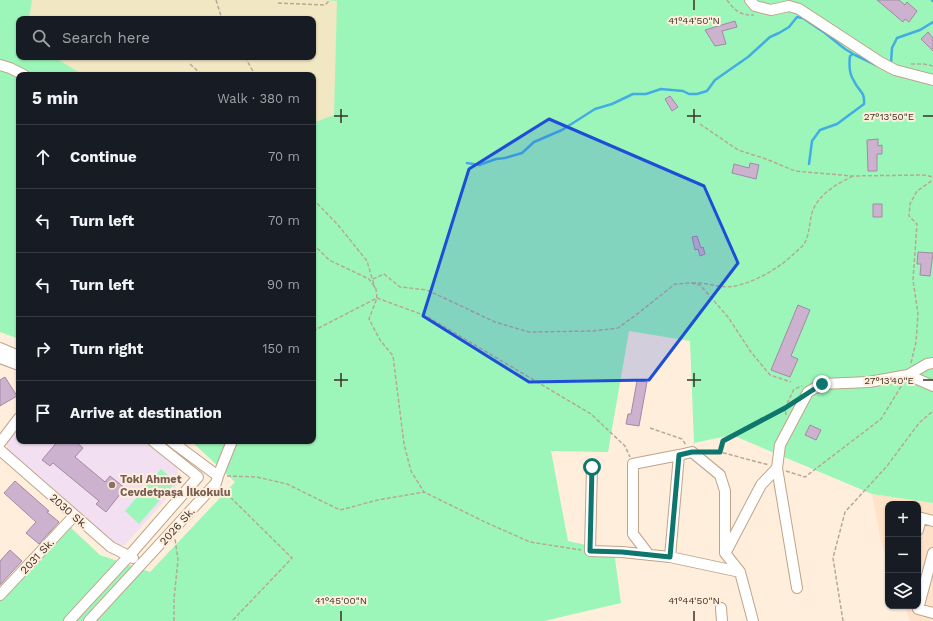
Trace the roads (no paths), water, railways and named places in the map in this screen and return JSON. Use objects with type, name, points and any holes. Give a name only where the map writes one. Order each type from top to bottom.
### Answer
[{"type":"street","points":[[750,0],[756,6],[771,10],[789,6],[799,9],[880,62],[895,70],[933,80]]},
{"type":"street","points":[[0,65],[18,72]]},
{"type":"street","points":[[0,348],[16,355]]},
{"type":"street","points":[[0,358],[16,365]]},
{"type":"street","points":[[797,588],[777,468],[780,446],[808,392],[822,384],[869,382],[908,375],[927,364],[933,363]]},
{"type":"street","points":[[908,375],[933,386]]},
{"type":"street","points":[[0,443],[16,422]]},
{"type":"street","name":"2026 Sk.","points":[[129,556],[198,477],[157,444]]},
{"type":"street","points":[[175,444],[217,480],[231,444]]},
{"type":"street","name":"2030 Sk.","points":[[0,450],[111,547],[143,563]]},
{"type":"street","points":[[649,556],[633,534],[633,464],[692,452],[720,475],[725,491],[725,553],[740,572],[754,621]]},
{"type":"street","points":[[670,557],[679,455]]},
{"type":"street","points":[[592,467],[590,551],[622,552],[670,557],[740,572]]},
{"type":"street","points":[[725,553],[761,485],[777,468]]},
{"type":"street","name":"2026 Sk.","points":[[89,621],[217,480]]},
{"type":"street","name":"2031 Sk.","points":[[0,595],[74,516]]},
{"type":"street","points":[[921,517],[933,521]]},
{"type":"street","points":[[933,553],[918,609],[933,613]]},
{"type":"street","points":[[69,621],[129,556]]},
{"type":"street","points":[[721,608],[722,621]]},
{"type":"waterway","points":[[467,163],[479,165],[496,159],[522,153],[534,142],[562,130],[595,109],[612,104],[633,94],[646,94],[661,89],[683,91],[689,94],[697,94],[707,91],[715,80],[748,57],[770,37],[789,27],[797,17],[803,18],[845,49],[876,65]]},
{"type":"waterway","points":[[891,63],[892,48],[897,38],[920,30],[933,22]]},
{"type":"waterway","points":[[809,164],[812,141],[820,130],[837,124],[864,104],[864,96],[856,85],[850,72],[850,56],[853,54]]},
{"type":"place","name":"Toki Ahmet Cevdetpaşa İlkokulu","points":[[112,485]]}]
